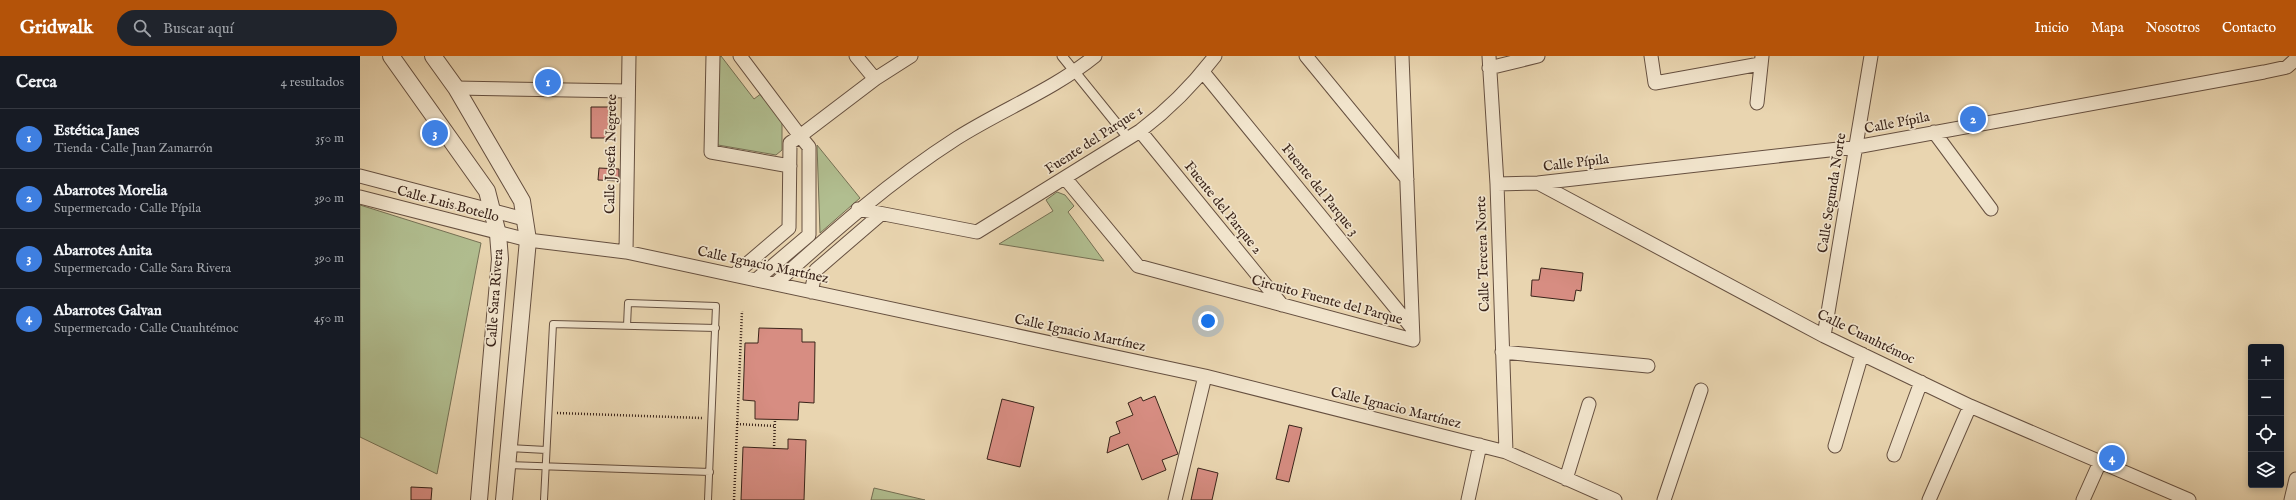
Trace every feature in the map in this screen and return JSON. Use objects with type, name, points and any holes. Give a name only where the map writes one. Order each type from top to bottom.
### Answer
[{"type":"street","name":"Calle Sara Rivera","points":[[391,56],[487,191],[498,234],[500,259],[479,500]]},
{"type":"street","name":"Calle Sara Rivera","points":[[433,56],[456,88],[522,201],[528,240],[504,500]]},
{"type":"street","name":"Calle Josefa Negrete","points":[[626,252],[629,56]]},
{"type":"street","points":[[713,56],[711,152],[790,166]]},
{"type":"street","points":[[740,56],[809,147],[809,235],[756,280]]},
{"type":"street","points":[[856,56],[875,79]]},
{"type":"street","points":[[734,275],[789,228],[790,143],[875,79],[911,56]]},
{"type":"street","points":[[1062,56],[1129,139]]},
{"type":"street","points":[[775,284],[858,209],[957,138],[1020,102],[1057,84],[1095,56]]},
{"type":"street","name":"Fuente del Parque 1","points":[[881,214],[976,232],[1140,131],[1165,112],[1203,72],[1215,56]]},
{"type":"street","points":[[1306,56],[1407,179]]},
{"type":"street","name":"Circuito Fuente del Parque","points":[[1065,178],[1138,266],[1413,340],[1402,56]]},
{"type":"street","points":[[1489,62],[1538,56]]},
{"type":"street","points":[[1651,56],[1655,83],[1761,60],[1757,103]]},
{"type":"street","name":"Calle Segunda Norte","points":[[1824,336],[1871,56]]},
{"type":"street","name":"Calle Pípila","points":[[1497,184],[1538,183],[1856,147],[2264,72],[2287,67],[2296,59]]},
{"type":"street","name":"Calle Tercera Norte","points":[[1489,62],[1497,184],[1506,452]]},
{"type":"street","name":"Fuente del Parque 3","points":[[1203,72],[1412,328]]},
{"type":"street","points":[[456,88],[628,91]]},
{"type":"street","name":"Fuente del Parque 2","points":[[1140,131],[1282,305]]},
{"type":"street","points":[[1934,132],[1991,209]]},
{"type":"street","name":"Calle Luis Botello","points":[[360,176],[524,220]]},
{"type":"street","name":"Calle Cuauhtémoc","points":[[1538,183],[1824,336],[1970,406],[2189,500]]},
{"type":"street","name":"Calle Luis Botello","points":[[360,197],[498,234],[528,240]]},
{"type":"street","points":[[858,209],[881,214]]},
{"type":"street","points":[[811,292],[816,270],[881,214]]},
{"type":"street","name":"Calle Ignacio Martínez","points":[[528,240],[626,252],[1205,376],[1506,452],[1614,500]]},
{"type":"street","points":[[1502,352],[1648,366]]},
{"type":"street","points":[[1835,446],[1862,354]]},
{"type":"street","points":[[1175,500],[1205,376]]},
{"type":"street","points":[[1894,455],[1921,382]]},
{"type":"street","points":[[1664,500],[1701,390]]},
{"type":"street","points":[[1566,479],[1589,404]]},
{"type":"street","points":[[1929,500],[1970,406]]},
{"type":"street","points":[[1468,500],[1480,445]]},
{"type":"street","points":[[2083,500],[2100,462]]},
{"type":"street","points":[[2293,499],[2296,479]]},
{"type":"lane","points":[[627,326],[628,304],[716,306],[708,500]]},
{"type":"lane","points":[[544,500],[553,324],[716,328]]},
{"type":"lane","points":[[509,448],[546,450]]},
{"type":"lane","points":[[507,465],[710,472]]},
{"type":"path","points":[[734,500],[742,311]]},
{"type":"path","points":[[548,412],[712,418]]},
{"type":"path","points":[[774,449],[775,420]]},
{"type":"path","points":[[737,424],[775,426]]},
{"type":"green space","points":[[716,56],[721,56],[754,99],[762,93],[782,119],[782,150],[776,155],[718,145],[714,140]]},
{"type":"green space","points":[[817,145],[860,198],[820,233]]},
{"type":"green space","points":[[1057,192],[1065,195],[1074,206],[1068,212],[1104,261],[999,244],[1053,211],[1046,200]]},
{"type":"green space","points":[[360,205],[481,243],[437,474],[360,437]]},
{"type":"green space","points":[[874,488],[925,500],[871,500]]},
{"type":"building","points":[[591,107],[612,107],[612,138],[591,138]]},
{"type":"building","points":[[599,168],[619,169],[619,181],[598,180]]},
{"type":"building","points":[[1541,268],[1583,273],[1581,291],[1576,290],[1574,301],[1531,296],[1532,280],[1539,280]]},
{"type":"building","points":[[759,328],[802,329],[802,342],[815,342],[814,403],[799,402],[798,420],[755,419],[755,401],[743,400],[745,343],[758,343]]},
{"type":"building","points":[[1155,396],[1178,454],[1162,460],[1166,470],[1142,480],[1128,444],[1107,453],[1110,437],[1120,433],[1116,422],[1133,415],[1128,403],[1141,397],[1143,401]]},
{"type":"building","points":[[1002,399],[1034,407],[1020,467],[987,459]]},
{"type":"building","points":[[1289,425],[1302,428],[1289,482],[1276,479]]},
{"type":"building","points":[[788,439],[806,440],[804,500],[741,500],[743,447],[788,449]]},
{"type":"building","points":[[1198,468],[1218,473],[1212,500],[1191,500]]},
{"type":"building","points":[[411,487],[432,488],[431,500],[411,500]]},
{"type":"place","name":"Estética Janes","points":[[548,82]]},
{"type":"place","name":"Abarrotes Morelia","points":[[1973,119]]},
{"type":"place","name":"Abarrotes Anita","points":[[435,133]]},
{"type":"place","name":"Abarrotes Galvan","points":[[2112,458]]}]
